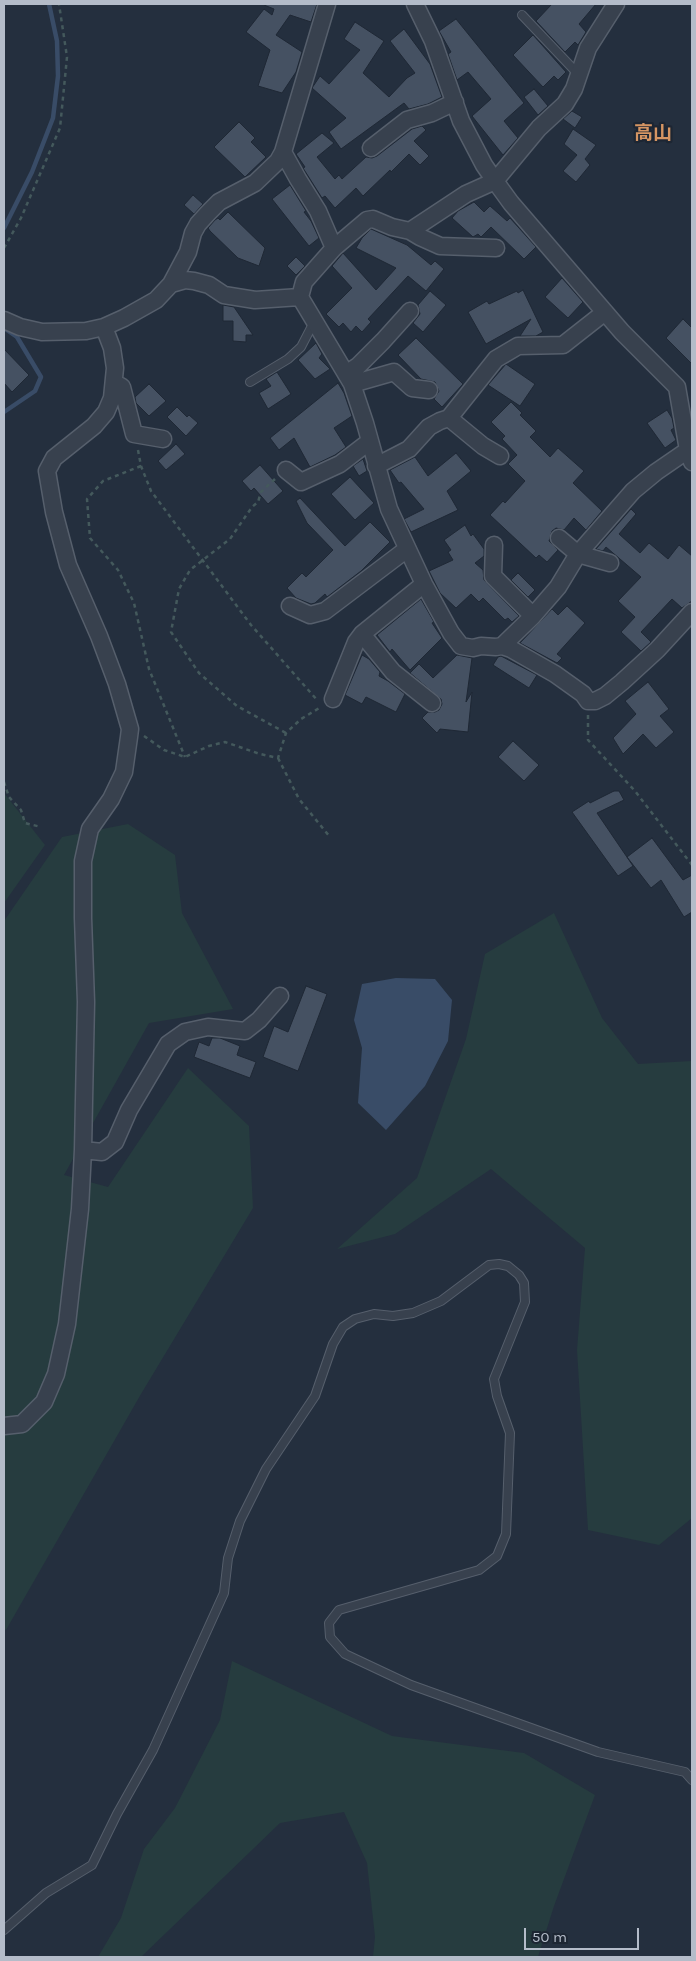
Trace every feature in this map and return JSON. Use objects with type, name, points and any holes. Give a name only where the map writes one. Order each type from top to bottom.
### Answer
[{"type":"street","points":[[4,320],[20,327],[42,332],[86,331],[104,327],[142,309],[156,300],[172,284],[188,252],[193,233],[198,224],[219,202],[255,183],[278,161],[283,152],[327,4]]},
{"type":"street","points":[[415,4],[433,40],[474,148],[495,181],[511,203],[643,354],[685,384],[690,456],[656,472],[633,491],[578,554],[558,587],[532,617],[502,646]]},
{"type":"street","points":[[410,231],[466,194],[495,181],[539,128],[565,104],[574,89],[588,48],[616,4]]},
{"type":"street","points":[[371,148],[407,120],[432,113],[455,102]]},
{"type":"street","points":[[283,152],[318,211],[334,248]]},
{"type":"street","points":[[496,248],[440,246],[420,238],[410,231],[392,227],[373,219],[367,220],[334,248],[304,282],[300,297],[349,379],[370,441],[389,509],[424,584],[451,633],[461,646],[472,648],[502,646],[511,649],[555,674],[583,694],[588,701],[594,701],[605,696],[622,682],[692,612]]},
{"type":"street","points":[[172,284],[185,280],[194,281],[209,284],[224,295],[255,300],[300,297]]},
{"type":"street","points":[[349,379],[358,366],[410,311]]},
{"type":"street","points":[[376,466],[409,449],[433,424],[449,418],[496,359],[518,346],[562,345],[605,312]]},
{"type":"street","points":[[4,1426],[22,1424],[44,1402],[56,1374],[67,1324],[80,1209],[84,1150],[86,1002],[82,918],[83,861],[90,830],[111,799],[124,772],[130,729],[117,684],[99,636],[68,565],[54,512],[47,471],[54,458],[94,426],[106,412],[112,398],[115,383],[114,358],[104,327]]},
{"type":"street","points":[[349,379],[394,372],[412,388],[429,390]]},
{"type":"street","points":[[115,383],[122,387],[134,434],[163,439]]},
{"type":"street","points":[[449,418],[483,446],[500,456]]},
{"type":"street","points":[[286,470],[300,482],[340,464],[370,441]]},
{"type":"street","points":[[559,538],[578,554],[610,563]]},
{"type":"street","points":[[494,545],[493,576],[532,614],[532,617]]},
{"type":"street","points":[[290,606],[310,615],[325,612],[407,550]]},
{"type":"street","points":[[332,699],[356,642],[362,634],[424,584]]},
{"type":"street","points":[[362,634],[393,672],[432,703]]},
{"type":"street","points":[[84,1150],[102,1152],[115,1142],[133,1102],[168,1044],[185,1032],[208,1027],[245,1031],[259,1020],[280,996]]},
{"type":"lane","points":[[522,15],[579,75]]},
{"type":"lane","points":[[250,382],[288,359],[301,347],[312,323],[316,322]]},
{"type":"lane","points":[[4,1930],[46,1893],[92,1865],[117,1814],[153,1750],[224,1593],[228,1558],[240,1521],[266,1468],[315,1396],[332,1344],[343,1327],[355,1319],[374,1314],[393,1316],[413,1314],[441,1301],[488,1265],[508,1266],[519,1275],[524,1283],[525,1302],[494,1379],[497,1396],[510,1433],[506,1534],[497,1556],[479,1570],[339,1610],[329,1624],[330,1637],[345,1654],[411,1685],[598,1752],[686,1772],[692,1780]]},
{"type":"path","points":[[4,248],[21,218],[60,128],[67,58],[59,4]]},
{"type":"path","points":[[134,434],[141,466],[151,491],[251,625],[322,706],[301,719],[286,733],[278,758],[299,799],[330,837]]},
{"type":"path","points":[[141,466],[103,481],[87,499],[90,538],[118,570],[134,603],[149,670],[185,757]]},
{"type":"path","points":[[286,470],[260,492],[258,502],[252,507],[230,538],[190,570],[179,589],[171,632],[198,673],[238,706],[286,733]]},
{"type":"path","points":[[588,701],[588,740],[635,790],[692,865]]},
{"type":"path","points":[[130,729],[164,750],[185,757],[208,746],[225,742],[278,758]]},
{"type":"path","points":[[4,782],[10,797],[21,810],[25,823],[42,827]]},
{"type":"green space","points":[[4,793],[45,845],[4,903]]},
{"type":"green space","points":[[128,824],[175,855],[182,913],[233,1009],[149,1023],[64,1175],[108,1187],[188,1068],[249,1126],[253,1208],[141,1394],[6,1630],[4,1629],[4,921],[62,837]]},
{"type":"green space","points":[[554,913],[602,1018],[638,1064],[692,1061],[692,1518],[659,1545],[588,1530],[577,1350],[585,1248],[491,1169],[395,1234],[337,1249],[417,1178],[466,1039],[485,954]]},
{"type":"green space","points":[[232,1661],[392,1736],[524,1753],[595,1795],[554,1906],[538,1957],[373,1957],[375,1937],[367,1863],[344,1812],[280,1823],[141,1957],[98,1957],[121,1918],[144,1849],[175,1808],[220,1720]]},
{"type":"water","points":[[396,978],[435,979],[452,1000],[448,1041],[425,1086],[386,1130],[358,1103],[362,1048],[354,1020],[362,984]]},
{"type":"building","points":[[264,4],[317,4],[311,22],[290,15],[276,35],[302,52],[296,72],[282,93],[258,86],[270,50],[246,32],[264,9],[272,15],[274,9]]},
{"type":"building","points":[[552,4],[596,4],[579,24],[586,32],[578,45],[575,42],[565,52],[536,21]]},
{"type":"building","points":[[456,19],[524,103],[504,121],[518,138],[503,155],[472,116],[491,99],[468,72],[457,80],[448,54],[451,52],[439,31]]},
{"type":"building","points":[[355,22],[384,41],[363,73],[389,97],[407,78],[415,73],[390,41],[404,29],[430,64],[442,97],[428,104],[409,109],[404,103],[341,149],[329,132],[346,118],[312,88],[320,76],[329,84],[360,50],[344,39]]},
{"type":"building","points":[[533,35],[566,72],[558,80],[554,76],[543,87],[513,55]]},
{"type":"building","points":[[534,89],[548,106],[538,115],[524,97]]},
{"type":"building","points":[[572,111],[582,117],[575,128],[563,119]]},
{"type":"building","points":[[239,122],[255,138],[251,142],[266,157],[245,177],[214,147]]},
{"type":"building","points":[[422,126],[426,130],[414,141],[429,156],[420,165],[409,154],[363,196],[356,188],[335,208],[325,196],[322,198],[296,154],[322,133],[334,143],[317,157],[335,179],[339,175],[342,179],[366,157],[372,158],[377,156],[412,129]]},
{"type":"building","points":[[573,129],[596,145],[585,159],[590,165],[576,182],[563,171],[577,155],[564,144]]},
{"type":"building","points":[[290,185],[306,211],[304,212],[311,221],[319,238],[309,246],[272,199]]},
{"type":"building","points":[[193,195],[203,204],[194,214],[184,205]]},
{"type":"building","points":[[474,202],[484,212],[490,206],[507,221],[510,218],[536,247],[524,259],[491,227],[481,237],[478,234],[473,237],[452,218],[458,211]]},
{"type":"building","points":[[228,212],[265,248],[259,266],[238,258],[208,228],[215,220],[218,218],[220,220]]},
{"type":"building","points":[[371,229],[407,245],[431,265],[435,261],[444,269],[426,291],[408,276],[368,319],[371,322],[362,332],[356,326],[351,332],[343,323],[339,327],[326,314],[352,288],[332,266],[343,253],[376,290],[396,268],[356,248]]},
{"type":"building","points":[[296,257],[305,266],[296,275],[287,266]]},
{"type":"building","points":[[562,278],[583,302],[568,318],[545,297]]},
{"type":"building","points":[[523,290],[543,332],[536,336],[520,336],[531,319],[486,344],[468,312],[487,301],[489,304]]},
{"type":"building","points":[[430,291],[446,305],[423,332],[413,323],[420,314],[418,305]]},
{"type":"building","points":[[223,305],[234,307],[253,335],[246,335],[246,342],[233,341],[233,321],[223,321]]},
{"type":"building","points":[[683,319],[692,328],[692,364],[666,338]]},
{"type":"building","points":[[416,338],[463,384],[442,407],[434,399],[439,391],[435,382],[421,379],[398,355]]},
{"type":"building","points":[[316,343],[322,354],[319,358],[330,369],[315,379],[298,360]]},
{"type":"building","points":[[4,349],[29,375],[12,392],[4,383]]},
{"type":"building","points":[[506,364],[535,384],[520,406],[488,385]]},
{"type":"building","points":[[277,372],[291,394],[268,409],[259,393],[271,386],[266,379]]},
{"type":"building","points":[[338,383],[344,393],[352,416],[334,428],[346,447],[335,455],[310,467],[294,438],[279,450],[270,438]]},
{"type":"building","points":[[149,384],[166,401],[149,416],[136,403],[135,397]]},
{"type":"building","points":[[511,402],[522,413],[520,415],[536,431],[530,437],[550,457],[558,448],[584,471],[573,483],[602,511],[586,530],[574,518],[564,530],[556,528],[552,531],[549,541],[558,550],[547,562],[539,555],[536,558],[490,515],[503,501],[505,503],[525,481],[508,464],[517,455],[502,439],[505,436],[491,422]]},
{"type":"building","points":[[177,407],[187,417],[189,415],[198,423],[186,436],[167,417]]},
{"type":"building","points":[[667,410],[672,418],[674,428],[671,430],[676,440],[665,448],[647,423]]},
{"type":"building","points":[[176,444],[185,454],[166,470],[158,461]]},
{"type":"building","points":[[456,453],[471,471],[447,491],[458,510],[411,532],[404,519],[424,509],[401,482],[399,483],[390,470],[415,457],[428,476]]},
{"type":"building","points":[[363,459],[367,471],[359,476],[353,466]]},
{"type":"building","points":[[260,465],[283,491],[268,504],[254,488],[251,491],[242,481]]},
{"type":"building","points":[[350,477],[374,503],[355,520],[331,494]]},
{"type":"building","points":[[300,498],[345,546],[370,522],[390,542],[361,571],[327,597],[325,594],[315,603],[311,604],[296,598],[287,588],[302,573],[306,577],[333,550],[307,523],[296,501]]},
{"type":"building","points":[[631,509],[636,514],[619,534],[640,553],[649,543],[668,559],[679,545],[692,556],[692,601],[682,608],[672,599],[641,632],[651,642],[641,651],[621,632],[635,617],[618,601],[641,577],[606,547],[603,551],[596,549]]},
{"type":"building","points":[[465,525],[471,536],[473,534],[484,549],[484,556],[475,563],[483,570],[484,580],[519,616],[512,622],[508,618],[505,620],[483,598],[479,602],[471,594],[456,608],[440,593],[429,571],[453,560],[448,552],[451,550],[444,540]]},
{"type":"building","points":[[518,573],[535,590],[528,597],[511,580]]},
{"type":"building","points":[[421,599],[434,622],[432,623],[442,638],[410,670],[392,649],[390,652],[377,635]]},
{"type":"building","points":[[567,606],[585,623],[557,654],[562,658],[557,663],[520,643],[552,609],[558,615]]},
{"type":"building","points":[[362,655],[369,659],[380,672],[379,676],[405,694],[396,712],[366,697],[362,704],[345,695]]},
{"type":"building","points":[[457,655],[472,658],[466,702],[472,692],[468,732],[440,729],[437,733],[422,718],[428,712],[439,710],[442,704],[441,699],[410,673],[419,664],[433,678]]},
{"type":"building","points":[[501,656],[537,675],[529,688],[493,665],[498,657]]},
{"type":"building","points":[[648,682],[669,709],[660,716],[674,732],[656,748],[643,734],[623,754],[613,738],[636,714],[625,701]]},
{"type":"building","points":[[513,741],[539,765],[524,781],[498,757]]},
{"type":"building","points":[[614,791],[619,791],[624,800],[597,813],[633,866],[618,876],[572,812],[589,801],[590,803]]},
{"type":"building","points":[[652,838],[683,880],[692,875],[692,912],[684,917],[661,880],[651,888],[627,857]]},
{"type":"building","points":[[306,986],[327,994],[298,1071],[263,1057],[274,1026],[288,1032]]},
{"type":"building","points":[[212,1038],[220,1038],[240,1046],[237,1055],[256,1062],[250,1078],[194,1057],[199,1042],[209,1046]]},
{"type":"waterway","points":[[4,228],[32,172],[53,118],[58,76],[57,41],[49,4]]},
{"type":"waterway","points":[[4,328],[17,337],[41,377],[35,391],[4,412]]},
{"type":"district","name":"高山","points":[[653,134]]}]
